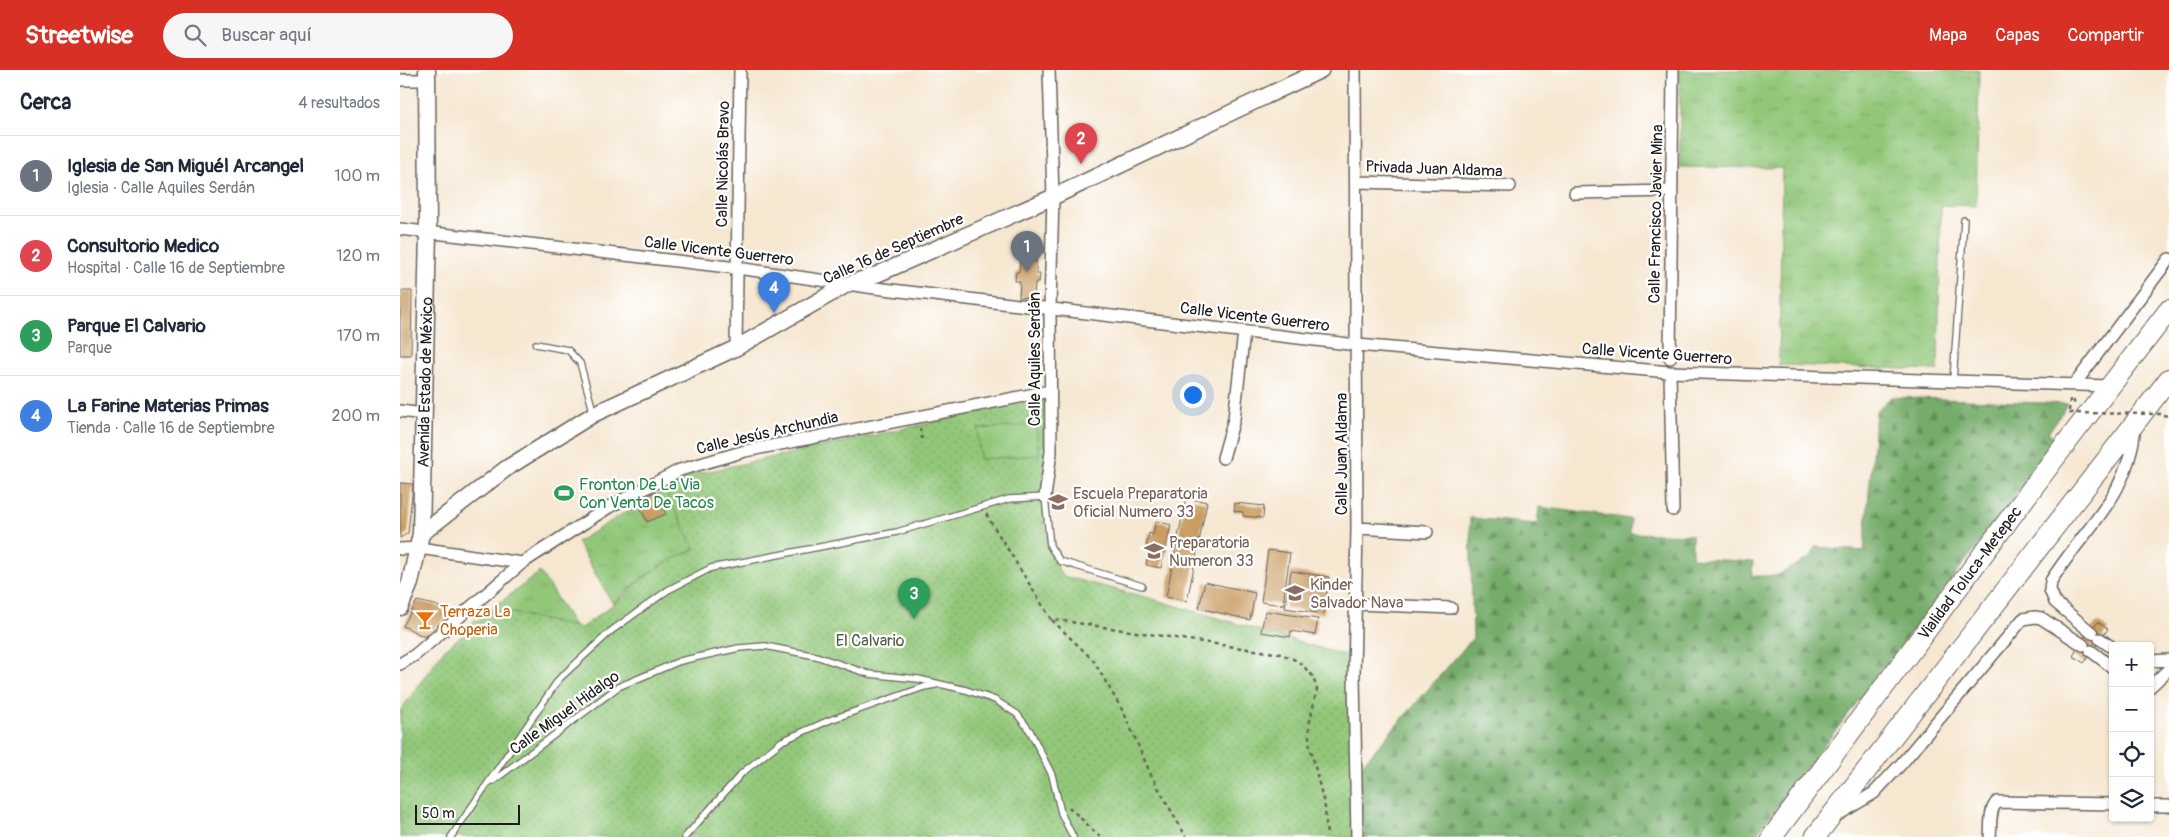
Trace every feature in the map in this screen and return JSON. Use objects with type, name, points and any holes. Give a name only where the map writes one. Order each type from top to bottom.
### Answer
[{"type":"highway","name":"Vialidad Toluca-Metepec","points":[[1772,837],[2109,386],[2169,310]]},
{"type":"highway","points":[[1815,837],[2136,422],[2162,404],[2169,379]]},
{"type":"main road","points":[[427,75],[428,232]]},
{"type":"main road","name":"Avenida Estado de México","points":[[420,541],[428,232]]},
{"type":"main road","points":[[400,607],[410,583],[420,541]]},
{"type":"street","name":"Calle Nicolás Bravo","points":[[736,348],[740,70]]},
{"type":"street","name":"Calle Aquiles Serdán","points":[[1045,497],[1051,460],[1050,308],[1053,197],[1049,70]]},
{"type":"street","name":"Calle 16 de Septiembre","points":[[420,541],[507,468],[594,414],[736,348],[848,284],[878,274],[1053,197],[1321,70]]},
{"type":"street","name":"Calle Juan Aldama","points":[[1354,70],[1357,345],[1357,604],[1354,675],[1357,837]]},
{"type":"street","name":"Calle Francisco Javier Mina","points":[[1670,358],[1673,70]]},
{"type":"street","points":[[400,80],[427,75]]},
{"type":"street","name":"Privada Juan Aldama","points":[[1356,182],[1510,186]]},
{"type":"street","points":[[1576,193],[1672,191]]},
{"type":"street","name":"Calle Vicente Guerrero","points":[[400,230],[737,268],[848,284],[1357,345],[1670,372],[2109,386]]},
{"type":"street","points":[[2074,385],[2169,259]]},
{"type":"street","points":[[1223,458],[1234,419],[1244,332]]},
{"type":"street","points":[[1670,372],[1673,510]]},
{"type":"street","name":"Calle Jesús Archundia","points":[[400,664],[415,655],[522,564],[609,507],[680,470],[716,458],[1050,391]]},
{"type":"street","points":[[400,411],[424,414]]},
{"type":"street","points":[[2109,645],[2055,602],[2050,590],[2051,581],[2112,500],[2122,482],[2130,461],[2136,422]]},
{"type":"street","points":[[1357,528],[1427,532]]},
{"type":"street","points":[[400,550],[420,541],[522,564]]},
{"type":"street","points":[[2041,618],[2055,602]]},
{"type":"street","points":[[1357,604],[1451,608]]},
{"type":"street","points":[[1828,820],[1862,801],[1891,775],[1926,738],[2018,624],[2030,617],[2041,618],[2109,665]]},
{"type":"street","points":[[2154,662],[2169,660]]},
{"type":"street","points":[[2154,683],[2169,669]]},
{"type":"street","points":[[1990,837],[1993,806],[1997,802],[2109,804]]},
{"type":"street","points":[[2154,806],[2169,806]]},
{"type":"lane","points":[[1953,381],[1964,220]]},
{"type":"lane","points":[[536,344],[568,350],[580,363],[594,414]]},
{"type":"lane","points":[[451,837],[560,679],[611,632],[668,590],[711,568],[897,532],[1009,499],[1045,497],[1050,546],[1060,561],[1142,586]]},
{"type":"lane","name":"Calle Miguel Hidalgo","points":[[489,783],[618,687],[680,661],[739,648],[765,646],[816,656],[869,674],[918,679],[995,700],[1017,714],[1043,756],[1052,775],[1061,813],[1073,837]]},
{"type":"lane","points":[[685,837],[742,774],[782,741],[830,720],[924,687],[942,684]]},
{"type":"path","points":[[2076,407],[2073,399],[2070,399],[2069,413],[2162,404],[2169,416]]},
{"type":"path","points":[[982,507],[1051,619],[1093,660],[1124,713],[1151,775],[1186,837]]},
{"type":"path","points":[[1051,619],[1281,654],[1298,661],[1312,675],[1318,689],[1309,725],[1309,742],[1325,808],[1327,837]]},
{"type":"path","points":[[1056,793],[1100,837]]},
{"type":"green space","points":[[1680,70],[1979,70],[1976,206],[1941,205],[1938,370],[1779,365],[1782,168],[1680,167]]},
{"type":"green space","points":[[1891,397],[2068,404],[2048,433],[2059,439],[1754,837],[1364,837],[1359,768],[1473,638],[1470,518],[1537,524],[1539,507],[1630,519],[1630,533],[1692,535],[1692,558],[1753,562],[1752,576],[1776,576],[1811,557],[1816,547],[1864,551],[1876,411]]},
{"type":"green space","name":"El Calvario","points":[[1045,398],[1044,523],[1059,572],[1066,577],[1153,599],[1347,656],[1355,837],[400,837],[400,711],[443,651],[465,633],[475,619],[478,623],[495,609],[581,628],[626,595],[641,579],[669,561],[695,549],[665,491],[691,475]]},
{"type":"green space","points":[[1036,425],[1039,455],[980,459],[978,429]]},
{"type":"green space","points":[[665,491],[696,549],[669,561],[641,579],[613,604],[577,542],[639,504],[647,522],[665,514],[657,495]]},
{"type":"green space","points":[[540,572],[577,630],[480,629],[476,621]]},
{"type":"building","points":[[1014,246],[1043,247],[1043,253],[1036,253],[1036,274],[1040,274],[1039,281],[1035,283],[1034,298],[1019,297],[1020,284],[1019,281],[1015,281],[1016,272],[1019,272],[1020,254],[1014,253]]},
{"type":"building","points":[[400,291],[412,291],[411,355],[400,355]]},
{"type":"building","points":[[400,483],[413,484],[408,533],[400,538]]},
{"type":"building","points":[[655,492],[666,514],[647,522],[637,500]]},
{"type":"building","points":[[1186,498],[1207,502],[1187,601],[1166,597]]},
{"type":"building","points":[[1235,503],[1264,506],[1263,518],[1243,516],[1243,512],[1234,511]]},
{"type":"building","points":[[1156,521],[1171,525],[1161,568],[1146,565],[1150,546],[1146,545],[1149,533],[1153,535]]},
{"type":"building","points":[[1268,550],[1290,553],[1283,605],[1261,602]]},
{"type":"building","points":[[1291,571],[1329,577],[1324,614],[1285,608]]},
{"type":"building","points":[[1205,582],[1255,593],[1250,620],[1199,608]]},
{"type":"building","name":"Terraza La Choperia","points":[[417,601],[435,605],[451,613],[425,637],[403,626]]},
{"type":"building","points":[[1265,611],[1318,619],[1315,635],[1291,631],[1290,637],[1261,632]]},
{"type":"building","points":[[2098,622],[2108,629],[2084,663],[2073,656],[2084,637]]},
{"type":"place","name":"Consultorio Medico","points":[[1081,164]]},
{"type":"place","name":"Iglesia de San Miguél Arcangel","points":[[1027,272]]},
{"type":"place","name":"La Farine Materias Primas","points":[[774,313]]},
{"type":"place","name":"Fronton De La Via Con Venta De Tacos","points":[[564,493]]},
{"type":"place","name":"Escuela Preparatoria Oficial Numero 33","points":[[1058,502]]},
{"type":"place","name":"Preparatoria Numeron 33","points":[[1154,551]]},
{"type":"place","name":"Kinder Salvador Nava","points":[[1295,593]]},
{"type":"place","name":"Parque El Calvario","points":[[914,619]]},
{"type":"place","name":"Terraza La Choperia","points":[[425,620]]}]
